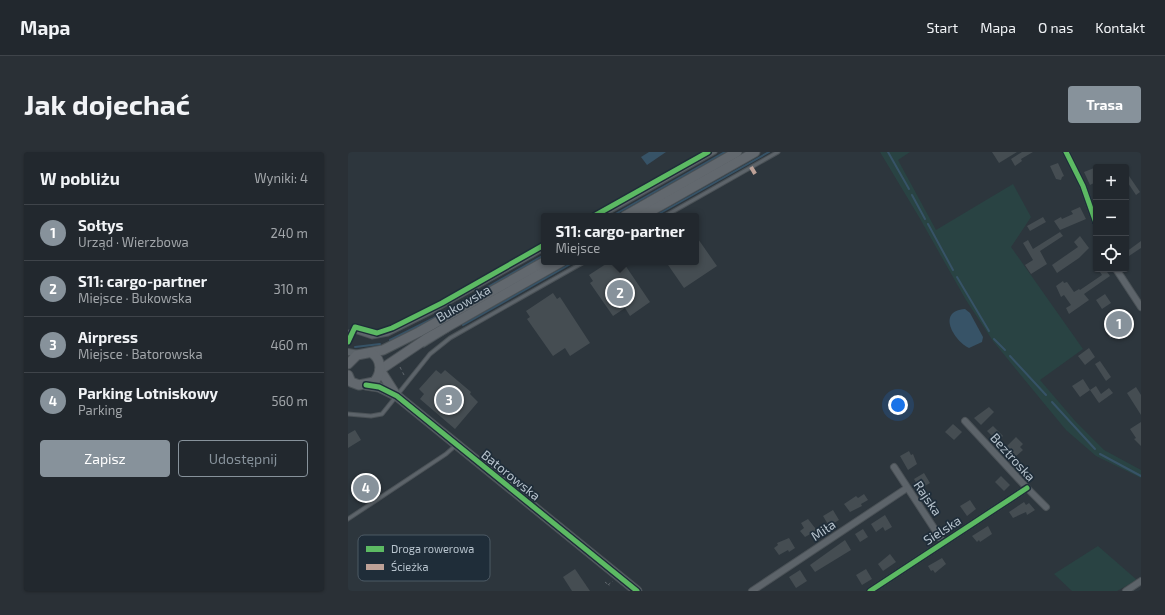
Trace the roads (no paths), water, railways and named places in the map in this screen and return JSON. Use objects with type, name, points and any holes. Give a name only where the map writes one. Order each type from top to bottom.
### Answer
[{"type":"main road","points":[[630,213],[737,152]]},
{"type":"main road","points":[[647,213],[755,152]]},
{"type":"main road","name":"Bukowska","points":[[359,354],[383,350],[419,332],[541,264]]},
{"type":"main road","name":"Bukowska","points":[[362,385],[376,380],[380,370],[407,351],[556,265]]},
{"type":"main road","name":"Batorowska","points":[[372,353],[377,358],[385,381],[397,396],[637,591]]},
{"type":"main road","points":[[348,364],[350,360],[359,354]]},
{"type":"main road","points":[[348,376],[351,382],[362,385]]},
{"type":"main road","points":[[348,387],[362,385]]},
{"type":"main road","name":"Batorowska","points":[[362,385],[379,387],[397,396]]},
{"type":"street","points":[[1066,152],[1083,186],[1093,214]]},
{"type":"street","points":[[1118,272],[1141,307]]},
{"type":"street","points":[[348,352],[359,354]]},
{"type":"street","name":"Beztroska","points":[[965,421],[1046,507]]},
{"type":"street","name":"Rajska","points":[[894,467],[943,542]]},
{"type":"street","name":"Miła","points":[[752,591],[907,488]]},
{"type":"street","name":"Sielska","points":[[870,591],[1027,488]]},
{"type":"street","points":[[1126,591],[1141,581]]},
{"type":"lane","points":[[607,213],[715,152]]},
{"type":"lane","points":[[670,213],[778,152]]},
{"type":"lane","points":[[348,332],[354,331],[372,337],[388,334],[430,314],[541,251]]},
{"type":"lane","points":[[348,414],[371,416],[382,414],[430,354],[450,338],[579,265]]},
{"type":"lane","points":[[348,519],[446,454],[456,445]]},
{"type":"water","points":[[649,152],[666,152],[647,165],[641,157]]},
{"type":"water","points":[[965,309],[970,313],[983,337],[982,342],[969,348],[958,339],[950,327],[951,315],[956,311]]},
{"type":"waterway","points":[[617,213],[725,152]]},
{"type":"waterway","points":[[660,213],[769,152]]},
{"type":"waterway","points":[[888,152],[909,189]]},
{"type":"waterway","points":[[912,195],[925,219]]},
{"type":"waterway","points":[[928,224],[953,270]]},
{"type":"waterway","points":[[390,340],[432,319],[541,257]]},
{"type":"waterway","points":[[463,325],[569,265]]},
{"type":"waterway","points":[[957,277],[989,331]]},
{"type":"waterway","points":[[994,339],[1005,350]]},
{"type":"waterway","points":[[355,347],[380,344]]},
{"type":"waterway","points":[[1010,356],[1046,395]]},
{"type":"waterway","points":[[1052,402],[1095,449]]},
{"type":"waterway","points":[[1100,454],[1141,476]]},
{"type":"place","name":"S11: cargo-partner","points":[[620,293]]},
{"type":"place","name":"Sołtys","points":[[1119,324]]},
{"type":"place","name":"Airpress","points":[[449,400]]},
{"type":"place","name":"Parking Lotniskowy","points":[[366,488]]}]
